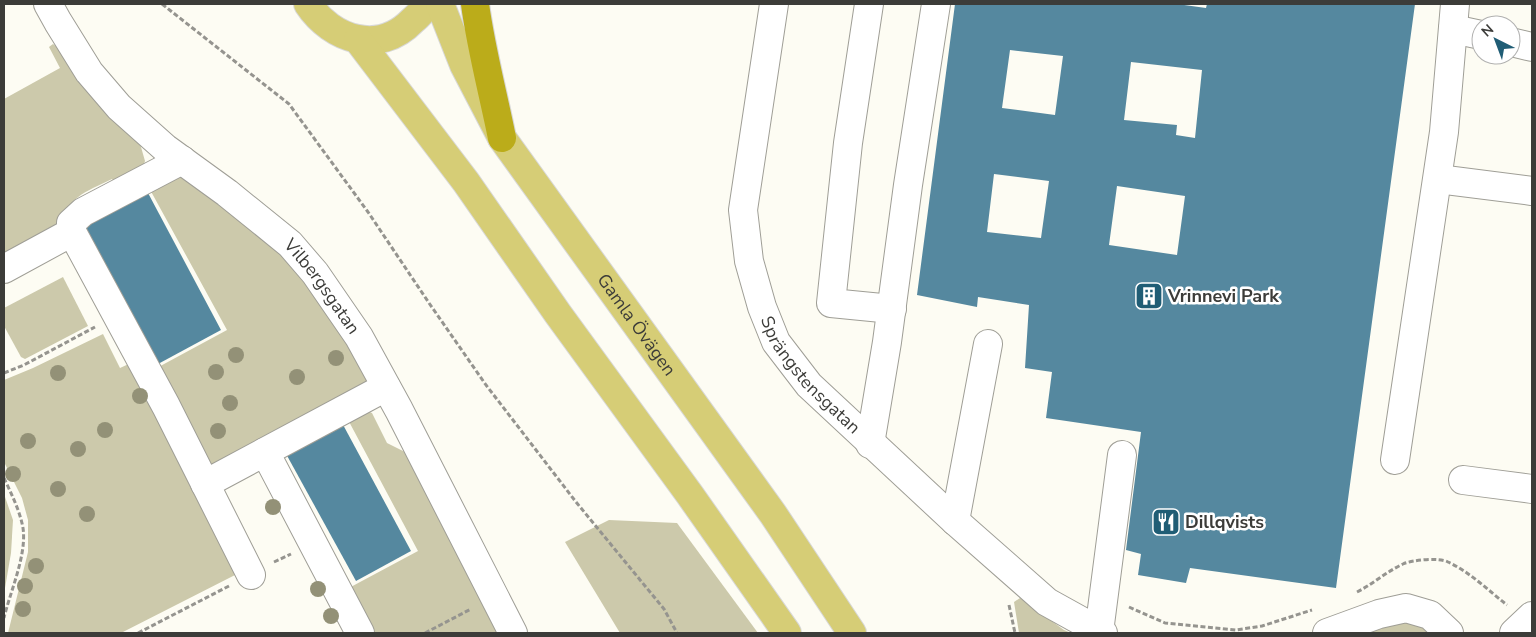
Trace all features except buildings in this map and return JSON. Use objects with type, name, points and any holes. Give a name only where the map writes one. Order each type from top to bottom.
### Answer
[{"type":"highway","points":[[475,4],[479,38],[491,82],[502,138]]},
{"type":"main road","points":[[308,4],[314,14],[335,30],[358,40],[382,40],[403,30],[424,10],[427,4]]},
{"type":"main road","name":"Gamla Övägen","points":[[440,4],[464,65],[502,138],[774,514],[852,633]]},
{"type":"main road","points":[[358,40],[466,182],[558,314],[690,495],[787,633]]},
{"type":"street","name":"Vilbergsgatan","points":[[48,4],[89,72],[119,107],[165,148],[290,244],[315,273],[359,337],[513,633]]},
{"type":"street","name":"Sprängstensgatan","points":[[774,4],[742,210],[749,261],[762,307],[776,342],[809,385],[954,521],[1047,602],[1101,632]]},
{"type":"street","points":[[868,4],[848,143],[831,303],[892,309]]},
{"type":"street","points":[[870,444],[892,309],[908,185],[936,4]]},
{"type":"street","points":[[1454,16],[1471,29]]},
{"type":"street","points":[[1395,460],[1438,179],[1454,16]]},
{"type":"street","points":[[182,160],[83,212],[72,223],[72,232],[166,406],[250,575]]},
{"type":"street","points":[[1438,179],[1532,191]]},
{"type":"street","points":[[4,269],[72,232]]},
{"type":"street","points":[[954,521],[988,344]]},
{"type":"street","points":[[204,484],[386,387]]},
{"type":"street","points":[[265,452],[360,633]]},
{"type":"street","points":[[1101,632],[1103,596],[1122,455]]},
{"type":"street","points":[[1463,480],[1532,489]]},
{"type":"street","points":[[1323,621],[1379,614],[1406,608],[1430,615],[1449,633]]},
{"type":"path","points":[[162,4],[289,104],[368,212],[486,385],[576,502],[664,609],[677,633]]},
{"type":"path","points":[[4,372],[24,365],[117,316]]},
{"type":"path","points":[[4,478],[12,494],[23,528],[21,560],[4,618]]},
{"type":"path","points":[[138,633],[312,542]]},
{"type":"path","points":[[1351,595],[1405,563],[1424,560],[1447,561],[1475,580],[1525,624]]},
{"type":"path","points":[[1103,596],[1165,623],[1236,630],[1323,621]]},
{"type":"path","points":[[425,633],[494,598]]},
{"type":"path","points":[[1012,633],[1014,627]]},
{"type":"shaded area","points":[[53,44],[62,51],[139,140],[145,161],[141,173],[117,186],[112,179],[78,197],[68,209],[61,229],[4,255],[4,99],[60,68],[49,47]]},
{"type":"shaded area","points":[[190,176],[285,252],[369,376],[361,394],[208,470],[153,370],[227,330],[148,186],[160,180]]},
{"type":"shaded area","points":[[63,277],[88,326],[25,359],[21,357],[4,326],[4,308]]},
{"type":"shaded area","points":[[103,334],[120,368],[133,362],[237,574],[121,633],[8,633],[28,552],[28,520],[22,498],[4,462],[4,380]]},
{"type":"shaded area","points":[[360,408],[372,413],[387,443],[409,454],[503,633],[370,633],[347,589],[418,551],[346,416]]},
{"type":"shaded area","points":[[4,494],[13,520],[11,553],[4,594]]},
{"type":"shaded area","points":[[609,520],[677,523],[758,633],[620,633],[565,542]]},
{"type":"shaded area","points":[[1020,598],[1071,633],[1019,633],[1014,602]]},
{"type":"shaded area","points":[[1403,621],[1419,624],[1429,633],[1362,633]]},
{"type":"place","name":"Vrinnevi Park","points":[[1149,296]]},
{"type":"place","name":"Dillqvists","points":[[1166,522]]}]
